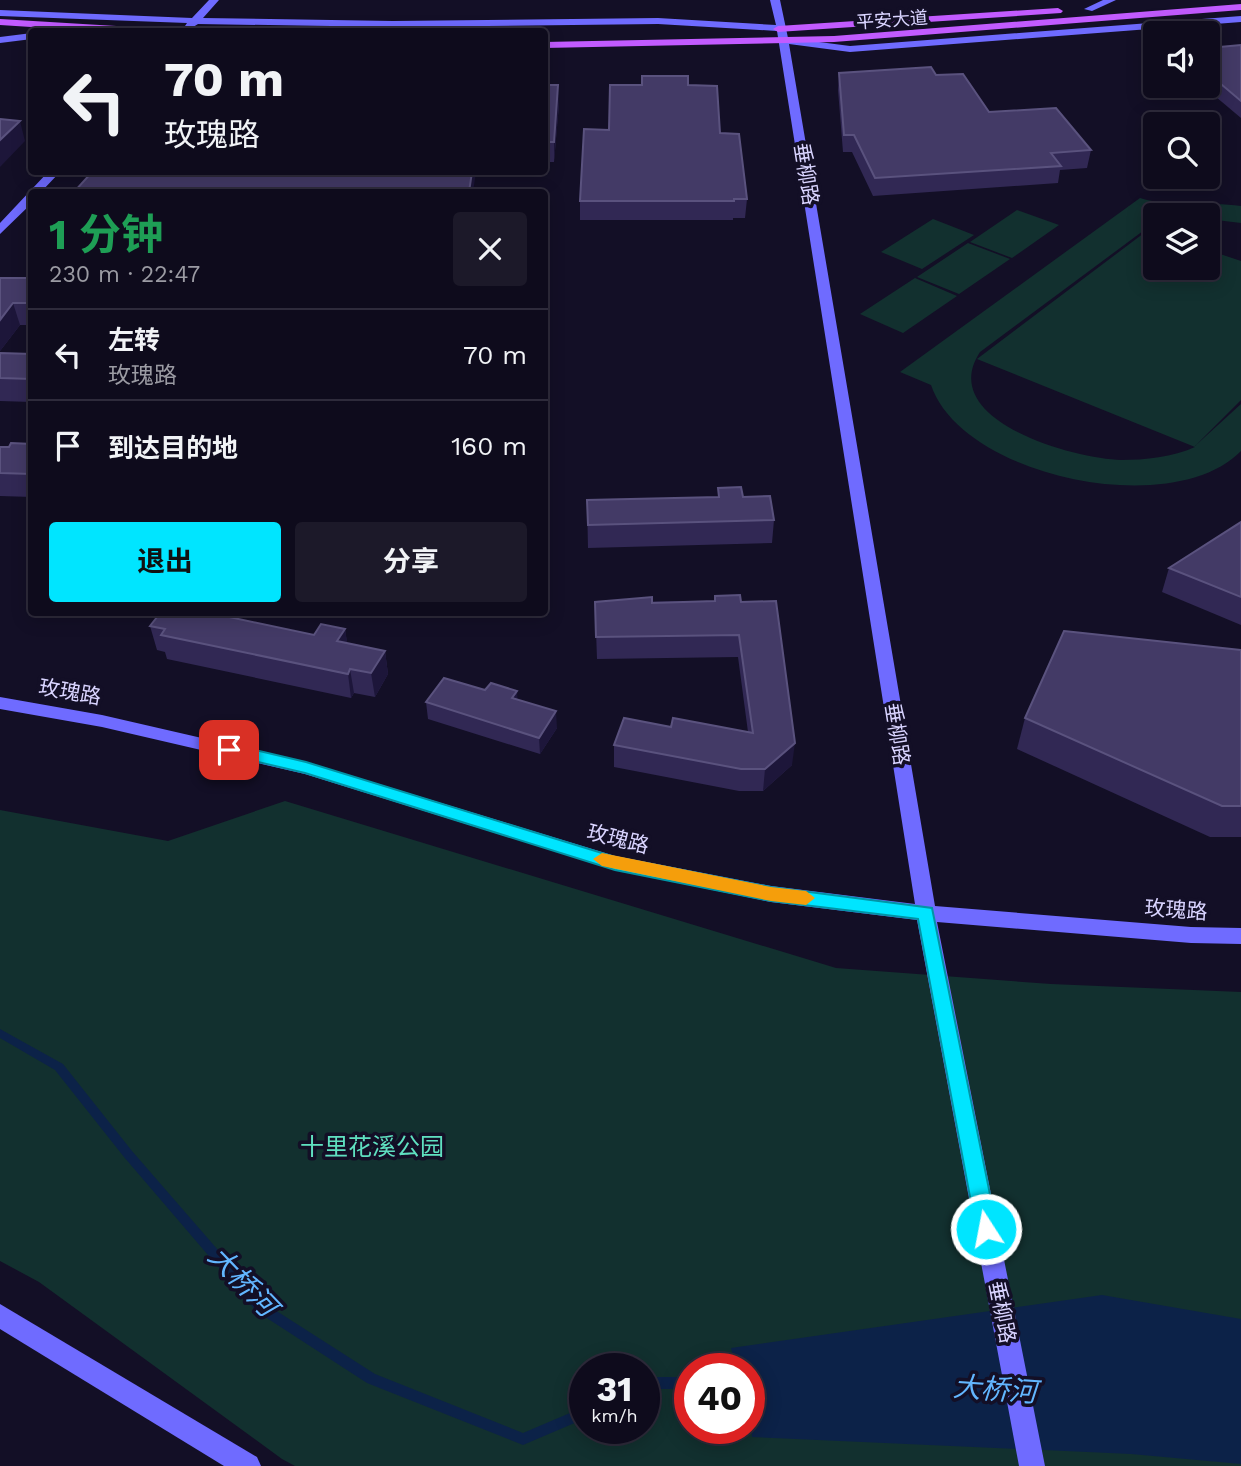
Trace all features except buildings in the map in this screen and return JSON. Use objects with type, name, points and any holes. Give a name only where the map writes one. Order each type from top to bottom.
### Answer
[{"type":"main road","name":"平安大道","points":[[548,45],[783,34],[1180,0]]},
{"type":"main road","name":"平安大道","points":[[548,34],[783,34],[981,30],[1241,7]]},
{"type":"main road","points":[[0,22],[100,28]]},
{"type":"main road","points":[[0,34],[28,36]]},
{"type":"street","points":[[188,28],[214,0]]},
{"type":"street","name":"垂柳路","points":[[775,0],[783,34],[926,913],[1032,1466]]},
{"type":"street","points":[[1089,9],[1111,0]]},
{"type":"street","points":[[0,13],[194,22],[429,24],[722,21],[850,49],[1241,19]]},
{"type":"street","points":[[1083,32],[1116,18]]},
{"type":"street","points":[[429,24],[452,28]]},
{"type":"street","points":[[0,40],[28,36]]},
{"type":"street","points":[[0,47],[28,48]]},
{"type":"street","points":[[38,189],[51,175]]},
{"type":"street","points":[[0,230],[28,199]]},
{"type":"street","name":"玫瑰路","points":[[0,703],[102,721],[306,768],[615,863],[771,894],[926,913],[1191,935],[1241,936]]},
{"type":"street","points":[[0,1316],[248,1466]]},
{"type":"green space","points":[[1140,198],[1164,203],[1143,203],[1143,231],[980,352],[978,358],[1143,234],[1143,280],[1220,280],[1220,254],[1241,261],[1241,400],[1195,446],[1241,404],[1241,451],[1209,472],[1168,483],[1121,485],[1072,479],[1025,465],[983,444],[950,417],[931,385],[900,372]],"holes":[[[977,359],[1195,447],[1159,457],[1121,460],[1100,458],[1044,444],[1016,432],[993,416],[977,398],[971,376]]]},
{"type":"green space","points":[[1220,204],[1241,206],[1241,223],[1220,220]]},
{"type":"green space","points":[[1017,210],[1059,225],[1012,258],[970,242]]},
{"type":"green space","points":[[933,219],[974,235],[922,269],[881,252]]},
{"type":"green space","points":[[968,243],[1010,259],[959,294],[917,277]]},
{"type":"green space","points":[[915,278],[957,296],[903,333],[860,314]]},
{"type":"green space","name":"十里花溪公园","points":[[285,801],[836,968],[1051,984],[1241,992],[1241,1466],[295,1466],[39,1282],[0,1261],[0,810],[168,841]]},
{"type":"water","points":[[1102,1295],[1241,1319],[1241,1464],[1131,1454],[765,1438],[765,1353],[732,1353],[731,1348]]},
{"type":"waterway","name":"大桥河","points":[[0,1033],[59,1067],[128,1154],[260,1307],[371,1379],[523,1439],[569,1419]]},
{"type":"waterway","name":"大桥河","points":[[660,1383],[674,1383]]},
{"type":"slow traffic","points":[[602,859],[771,894],[806,898]]},
{"type":"route","points":[[229,750],[306,768],[461,818],[615,863],[771,894],[926,913],[986,1229]]}]
